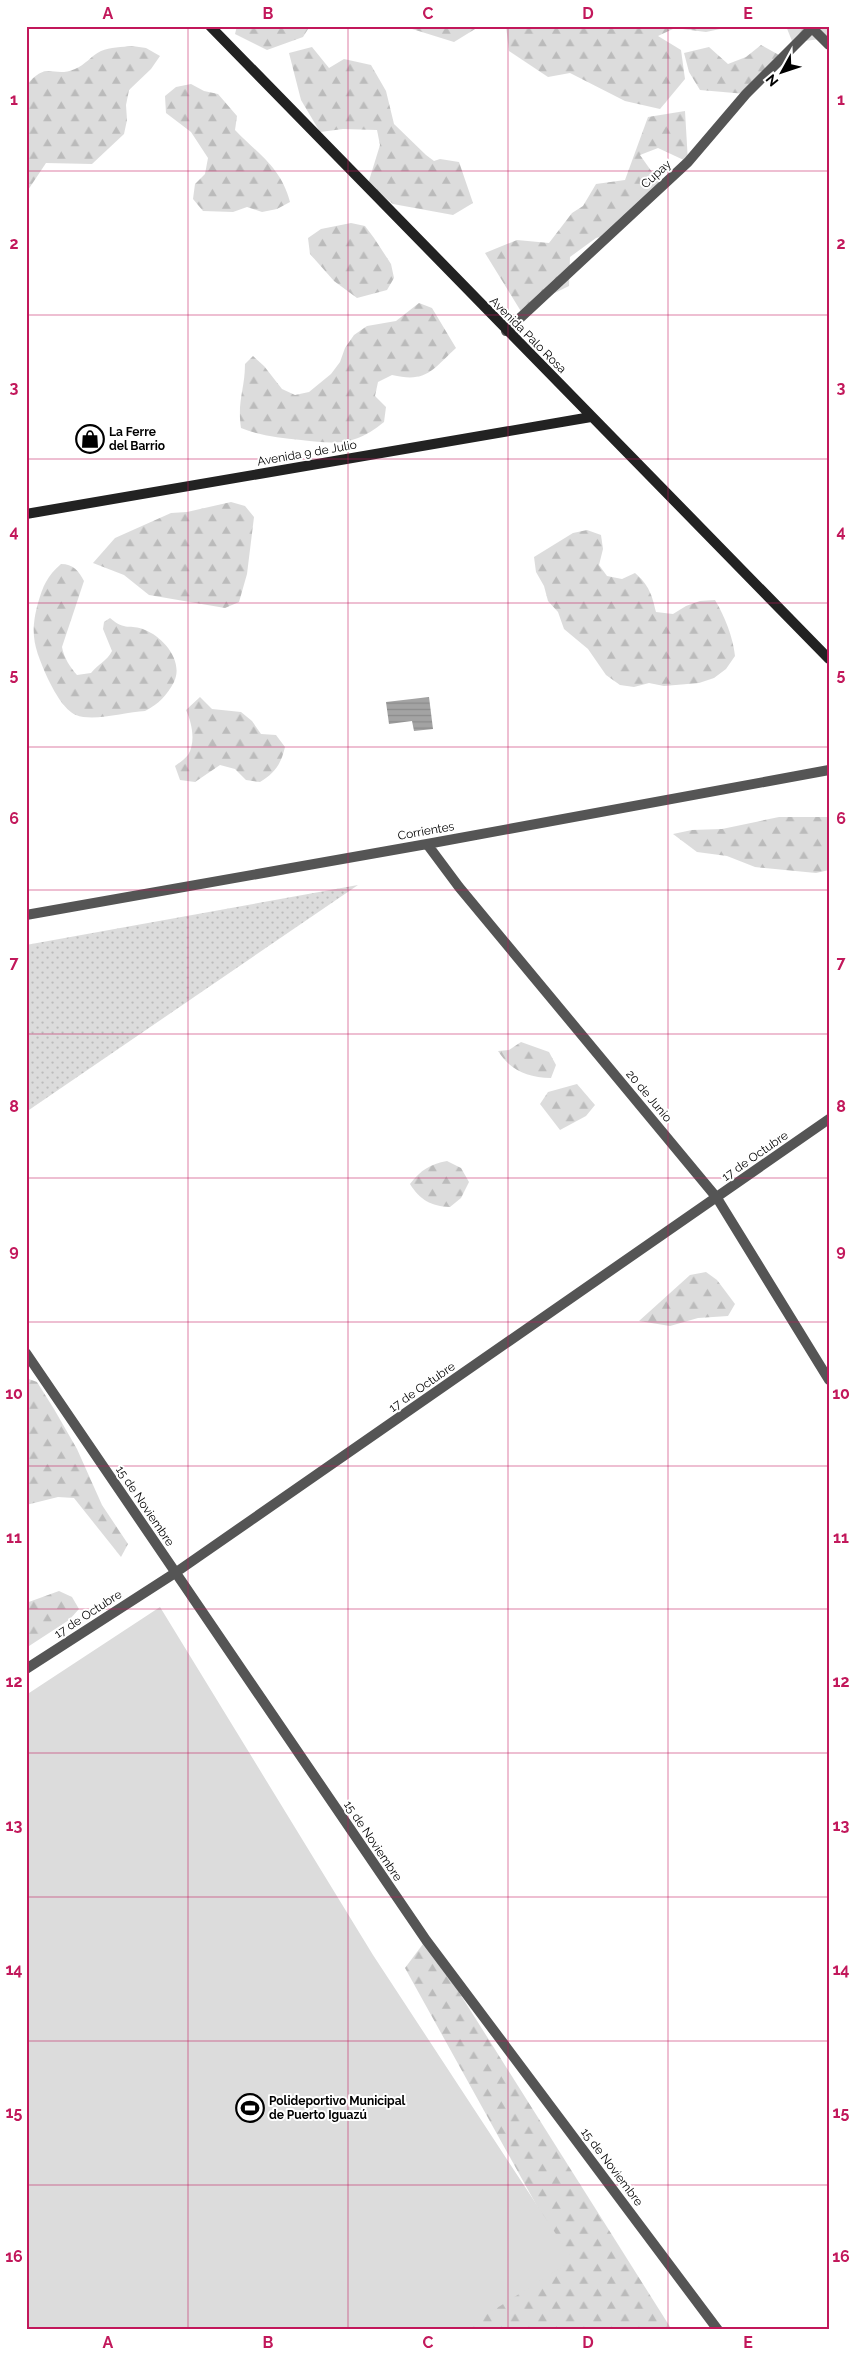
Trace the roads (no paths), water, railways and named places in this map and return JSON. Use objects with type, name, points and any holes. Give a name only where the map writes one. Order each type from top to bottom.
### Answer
[{"type":"main road","name":"Avenida Palo Rosa","points":[[210,26],[506,331],[829,659]]},
{"type":"main road","name":"Avenida 9 de Julio","points":[[26,514],[591,417]]},
{"type":"street","name":"Cupay","points":[[506,331],[688,162],[746,94],[813,27]]},
{"type":"street","points":[[813,27],[829,45]]},
{"type":"street","name":"Corrientes","points":[[26,915],[829,770]]},
{"type":"street","name":"20 de Junio","points":[[427,844],[459,887],[717,1198],[829,1380]]},
{"type":"street","name":"17 de Octubre","points":[[26,1669],[175,1573],[829,1119]]},
{"type":"street","name":"15 de Noviembre","points":[[26,1353],[426,1940],[718,2330]]},
{"type":"place","name":"La Ferre del Barrio","points":[[90,439]]},
{"type":"place","name":"Polideportivo Municipal de Puerto Iguazú","points":[[250,2108]]}]
